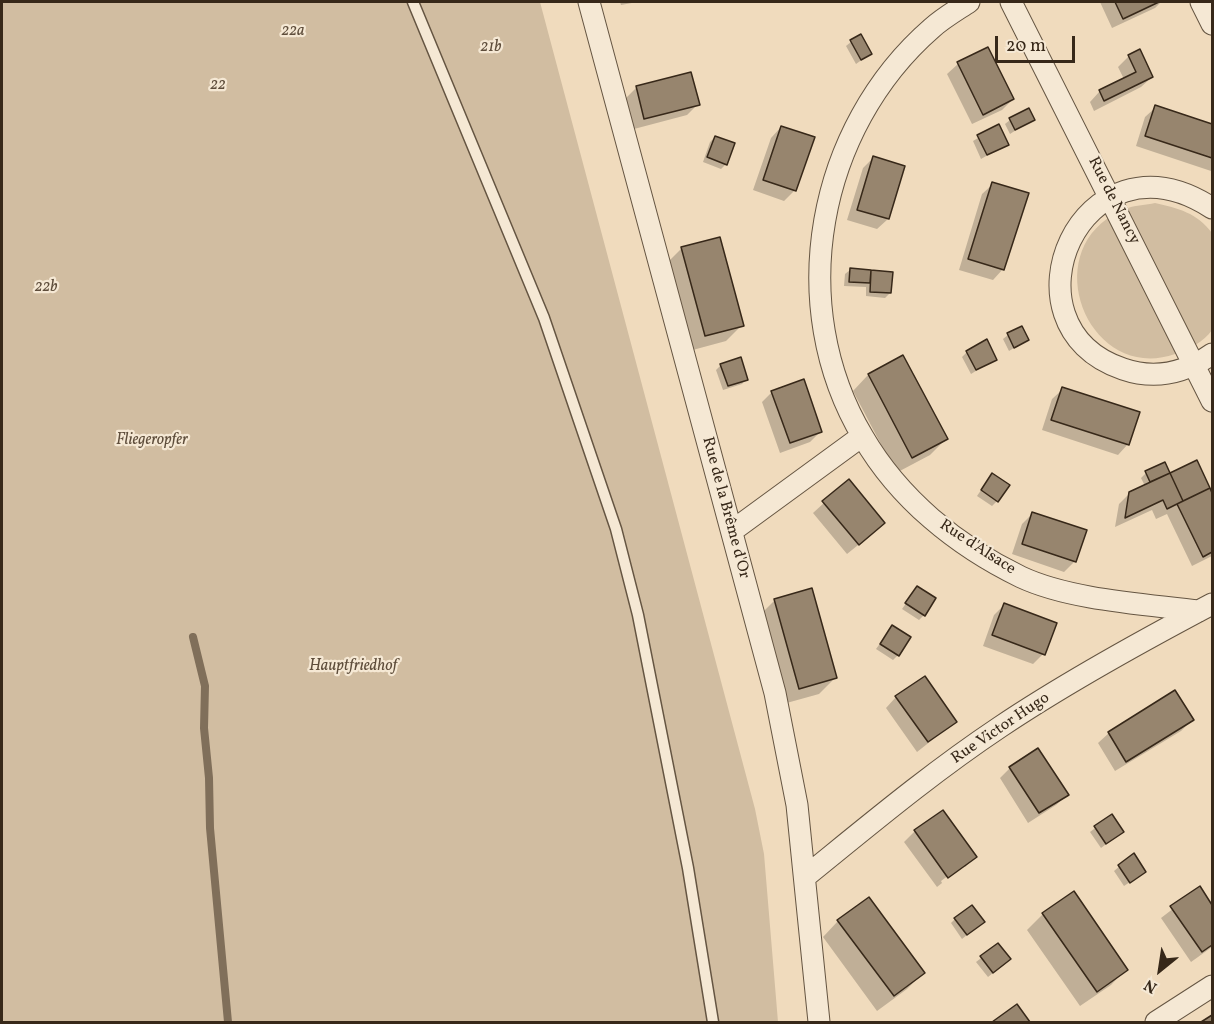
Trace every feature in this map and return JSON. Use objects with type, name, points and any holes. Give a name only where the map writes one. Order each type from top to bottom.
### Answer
[{"type":"street","name":"Rue de la Brême d'Or","points":[[589,2],[775,693],[792,772],[819,1023]]},
{"type":"street","name":"Rue d'Alsace","points":[[969,2],[933,27],[917,42],[874,94],[850,136],[832,183],[822,227],[820,297],[826,342],[841,389],[862,436],[883,467],[912,501],[949,534],[999,565],[1023,578],[1111,600],[1206,608]]},
{"type":"street","name":"Rue de Nancy","points":[[1011,2],[1112,196],[1212,401]]},
{"type":"street","points":[[1201,2],[1212,24]]},
{"type":"street","points":[[1212,207],[1193,195],[1166,187],[1138,188],[1112,196],[1087,213],[1070,237],[1060,265],[1060,294],[1068,322],[1085,346],[1109,364],[1137,374],[1167,375],[1195,366],[1212,354]]},
{"type":"street","points":[[732,531],[862,436]]},
{"type":"street","name":"Rue Victor Hugo","points":[[805,877],[925,780],[1000,727],[1079,678],[1206,608]]},
{"type":"street","points":[[1155,1023],[1212,986]]},
{"type":"lane","points":[[412,2],[544,318],[616,528],[638,615],[661,730],[688,868],[713,1023]]},
{"type":"green space","name":"Hauptfriedhof","points":[[2,2],[540,2],[755,809],[764,854],[778,1022],[2,1022]]},
{"type":"green space","points":[[1155,203],[1186,212],[1212,233],[1212,330],[1200,342],[1180,352],[1143,358],[1117,349],[1096,331],[1082,306],[1077,278],[1082,250],[1099,226],[1128,208]]},
{"type":"building","points":[[1115,2],[1159,2],[1123,19]]},
{"type":"building","points":[[861,34],[872,54],[861,60],[850,40]]},
{"type":"building","points":[[988,47],[1014,99],[983,115],[957,62]]},
{"type":"building","points":[[1140,49],[1153,77],[1104,101],[1099,90],[1136,72],[1128,55]]},
{"type":"building","points":[[691,72],[700,105],[644,119],[636,86]]},
{"type":"building","points":[[1155,105],[1212,124],[1212,158],[1145,136]]},
{"type":"building","points":[[1029,108],[1035,120],[1015,130],[1009,118]]},
{"type":"building","points":[[999,124],[1009,145],[987,155],[977,135]]},
{"type":"building","points":[[781,126],[815,137],[796,191],[763,180]]},
{"type":"building","points":[[715,136],[735,143],[727,165],[707,157]]},
{"type":"building","points":[[873,156],[905,166],[889,219],[857,210]]},
{"type":"building","points":[[992,182],[1029,193],[1004,270],[968,259]]},
{"type":"building","points":[[720,237],[744,326],[705,336],[681,247]]},
{"type":"building","points":[[850,268],[871,270],[870,283],[849,282]]},
{"type":"building","points":[[871,270],[893,272],[891,293],[870,292]]},
{"type":"building","points":[[1022,326],[1029,340],[1014,348],[1007,333]]},
{"type":"building","points":[[987,339],[997,360],[976,370],[966,351]]},
{"type":"building","points":[[903,355],[948,439],[912,458],[868,374]]},
{"type":"building","points":[[741,357],[748,380],[728,386],[720,364]]},
{"type":"building","points":[[804,379],[822,432],[790,443],[771,391]]},
{"type":"building","points":[[1062,387],[1140,412],[1129,445],[1051,420]]},
{"type":"building","points":[[1197,460],[1210,488],[1183,501],[1170,473]]},
{"type":"building","points":[[1165,462],[1170,473],[1150,482],[1145,471]]},
{"type":"building","points":[[992,473],[1010,485],[998,502],[981,490]]},
{"type":"building","points":[[1170,473],[1183,501],[1167,509],[1163,500],[1125,518],[1129,492]]},
{"type":"building","points":[[849,479],[885,523],[859,545],[822,501]]},
{"type":"building","points":[[1210,488],[1212,493],[1212,552],[1203,557],[1177,504]]},
{"type":"building","points":[[1032,512],[1087,530],[1076,562],[1022,544]]},
{"type":"building","points":[[917,586],[936,598],[925,616],[905,603]]},
{"type":"building","points":[[812,588],[837,678],[799,689],[774,599]]},
{"type":"building","points":[[1004,603],[1057,623],[1045,655],[992,635]]},
{"type":"building","points":[[892,625],[911,637],[899,656],[880,644]]},
{"type":"building","points":[[925,676],[957,722],[928,742],[895,696]]},
{"type":"building","points":[[1175,690],[1194,720],[1126,762],[1108,732]]},
{"type":"building","points":[[1038,748],[1069,795],[1039,813],[1009,767]]},
{"type":"building","points":[[943,810],[977,857],[948,878],[914,830]]},
{"type":"building","points":[[1112,814],[1124,832],[1106,844],[1094,826]]},
{"type":"building","points":[[1134,853],[1146,872],[1130,883],[1118,865]]},
{"type":"building","points":[[1200,886],[1212,905],[1212,945],[1202,952],[1170,906]]},
{"type":"building","points":[[1074,891],[1128,970],[1097,992],[1042,913]]},
{"type":"building","points":[[869,897],[925,973],[894,996],[837,920]]},
{"type":"building","points":[[972,905],[985,922],[967,935],[954,918]]},
{"type":"building","points":[[998,943],[1011,959],[993,973],[980,956]]},
{"type":"building","points":[[1017,1004],[1030,1022],[992,1022]]},
{"type":"building","points":[[1212,1015],[1212,1022],[1201,1022]]},
{"type":"waterway","points":[[193,637],[205,686],[204,728],[209,778],[210,828],[228,1022]]},
{"type":"park label","name":"22a","points":[[293,32]]},
{"type":"park label","name":"21b","points":[[491,48]]},
{"type":"park label","name":"22","points":[[218,86]]},
{"type":"park label","name":"22b","points":[[46,288]]},
{"type":"park label","name":"Fliegeropfer","points":[[152,441]]}]
